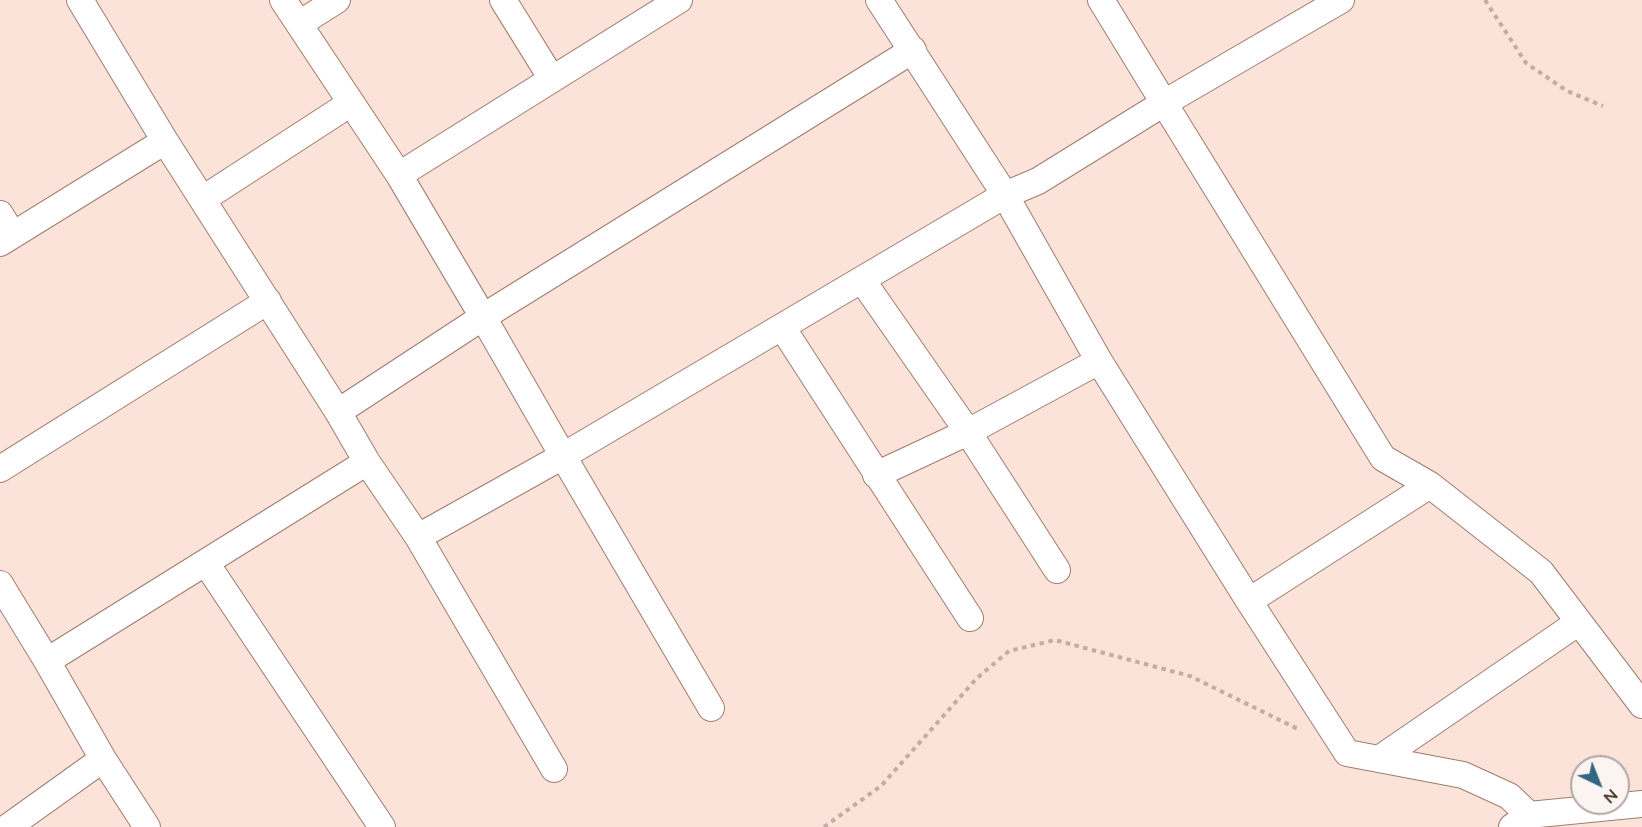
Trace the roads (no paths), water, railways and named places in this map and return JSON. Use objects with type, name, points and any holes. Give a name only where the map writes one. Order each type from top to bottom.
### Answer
[{"type":"street","points":[[80,0],[165,141],[338,411],[367,462],[418,537],[554,769]]},
{"type":"street","points":[[283,0],[399,175],[711,708]]},
{"type":"street","points":[[299,24],[337,0]]},
{"type":"street","points":[[502,0],[552,80]]},
{"type":"street","points":[[399,175],[680,0]]},
{"type":"street","points":[[879,0],[1005,195],[1099,361],[1347,753],[1463,775],[1509,796],[1520,821],[1642,804]]},
{"type":"street","points":[[1101,0],[1383,458],[1430,485],[1541,572],[1642,705]]},
{"type":"street","points":[[418,537],[563,456],[1005,195],[1038,181],[1164,103],[1341,0]]},
{"type":"street","points":[[338,411],[483,317],[913,50]]},
{"type":"street","points":[[203,200],[351,103]]},
{"type":"street","points":[[4,231],[165,141]]},
{"type":"street","points":[[862,280],[969,432],[1057,570]]},
{"type":"street","points":[[0,469],[268,301]]},
{"type":"street","points":[[782,327],[970,618]]},
{"type":"street","points":[[876,474],[969,432],[1099,361]]},
{"type":"street","points":[[47,661],[367,462]]},
{"type":"street","points":[[1249,601],[1430,485]]},
{"type":"street","points":[[206,563],[382,827]]},
{"type":"street","points":[[2,592],[47,661],[103,759],[147,827]]},
{"type":"street","points":[[1379,759],[1579,622]]},
{"type":"street","points":[[8,827],[103,759]]}]
